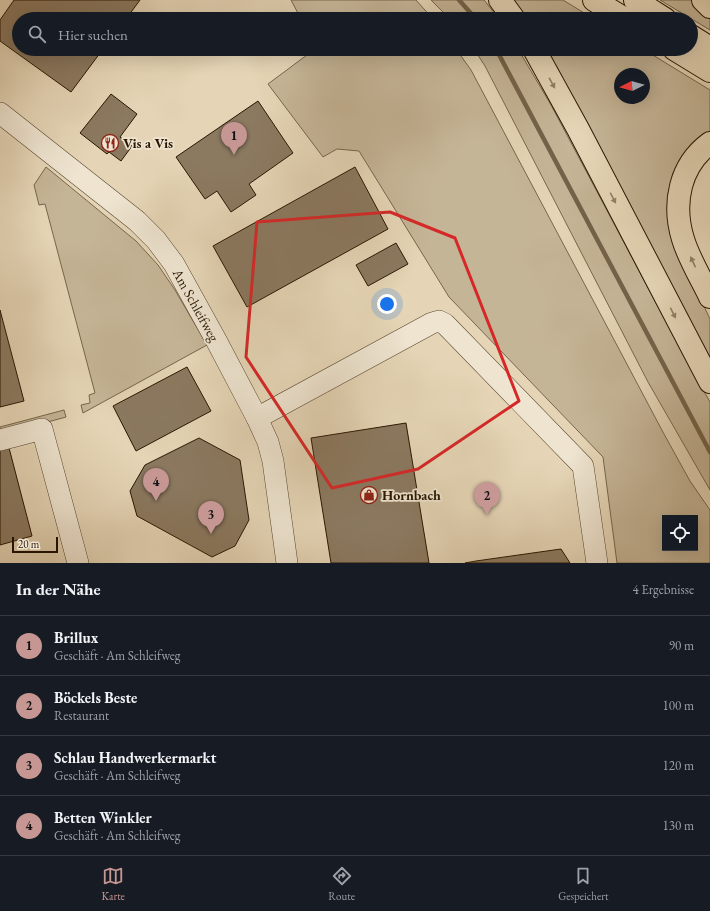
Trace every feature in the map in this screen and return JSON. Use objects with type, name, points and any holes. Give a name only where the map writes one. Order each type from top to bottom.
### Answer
[{"type":"highway","points":[[500,0],[509,12]]},
{"type":"highway","points":[[594,0],[614,12]]},
{"type":"highway","points":[[635,0],[654,12]]},
{"type":"highway","points":[[703,0],[710,7]]},
{"type":"highway","points":[[698,40],[710,48]]},
{"type":"highway","points":[[538,56],[578,129],[710,382]]},
{"type":"highway","points":[[685,56],[710,71]]},
{"type":"highway","points":[[710,142],[702,149],[690,164],[681,183],[677,201],[683,239],[710,297]]},
{"type":"street","name":"Am Schleifweg","points":[[0,113],[138,221],[156,240],[174,264],[258,418],[268,442],[273,461],[287,563]]},
{"type":"street","points":[[258,418],[410,335],[439,321],[445,324],[583,466],[598,563]]},
{"type":"street","points":[[0,440],[42,429],[78,563]]},
{"type":"highlighted area","points":[[390,212],[455,238],[519,401],[418,469],[332,488],[246,357],[257,222]]},
{"type":"shaded area","points":[[291,0],[416,0],[427,12],[297,12]]},
{"type":"shaded area","points":[[431,0],[484,0],[493,12],[443,12]]},
{"type":"shaded area","points":[[512,0],[563,0],[583,12],[520,12]]},
{"type":"shaded area","points":[[660,0],[692,0],[710,19],[710,30],[698,23],[698,12],[680,12]]},
{"type":"shaded area","points":[[306,56],[461,56],[471,70],[664,434],[690,481],[710,510],[710,563],[617,563],[603,457],[449,297],[359,151],[337,149],[323,157],[268,84]]},
{"type":"shaded area","points":[[479,56],[522,56],[551,105],[710,402],[710,490],[648,382]]},
{"type":"shaded area","points":[[548,56],[654,56],[710,90],[710,132],[703,135],[686,152],[673,173],[668,194],[685,266],[710,319],[710,361]]},
{"type":"shaded area","points":[[46,167],[136,241],[158,265],[175,290],[207,345],[83,413],[81,405],[90,403],[89,395],[95,393],[45,204],[39,205],[34,185]]},
{"type":"shaded area","points":[[64,410],[66,417],[0,435],[0,427]]},
{"type":"building","points":[[14,0],[140,0],[131,12],[12,12],[12,50],[0,41],[0,20]]},
{"type":"building","points":[[21,56],[98,56],[71,92]]},
{"type":"building","points":[[111,94],[137,114],[120,137],[132,146],[121,161],[109,152],[107,154],[80,133]]},
{"type":"building","points":[[258,101],[293,153],[249,184],[256,195],[231,212],[217,191],[205,199],[176,157]]},
{"type":"building","points":[[355,167],[388,229],[247,307],[213,246]]},
{"type":"building","points":[[396,243],[408,264],[368,286],[356,265]]},
{"type":"building","points":[[0,310],[24,401],[0,407]]},
{"type":"building","points":[[187,367],[211,411],[136,451],[113,406]]},
{"type":"building","name":"Hornbach","points":[[406,423],[429,563],[331,563],[311,438]]},
{"type":"building","points":[[199,438],[240,460],[249,520],[235,546],[212,557],[137,516],[130,491],[145,465]]},
{"type":"building","points":[[8,444],[32,536],[0,545],[0,446]]},
{"type":"building","points":[[561,549],[570,563],[465,563],[476,561]]},
{"type":"waterway","points":[[459,0],[470,12]]},
{"type":"waterway","points":[[500,56],[710,452]]},
{"type":"place","name":"Vis a Vis","points":[[110,143]]},
{"type":"place","name":"Brillux","points":[[234,155]]},
{"type":"place","name":"Hornbach","points":[[369,495]]},
{"type":"place","name":"Betten Winkler","points":[[156,501]]},
{"type":"place","name":"Böckels Beste","points":[[487,515]]},
{"type":"place","name":"Schlau Handwerkermarkt","points":[[211,534]]}]
